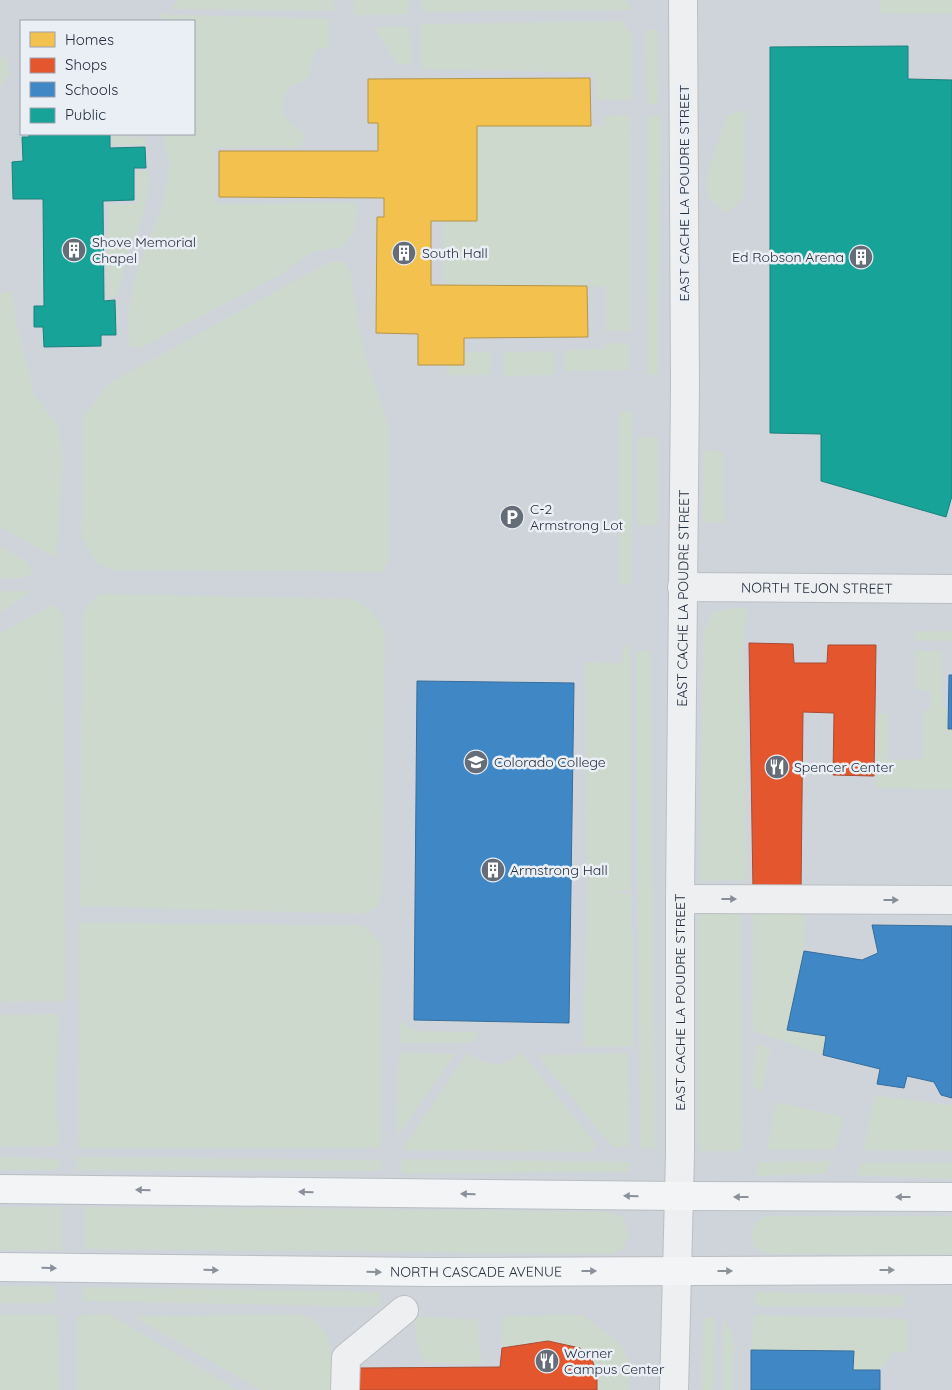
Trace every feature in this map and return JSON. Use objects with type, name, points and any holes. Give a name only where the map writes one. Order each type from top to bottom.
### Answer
[{"type":"main road","points":[[0,1189],[952,1197]]},
{"type":"main road","name":"NORTH CASCADE AVENUE","points":[[0,1267],[431,1272],[952,1270]]},
{"type":"street","name":"EAST CACHE LA POUDRE STREET","points":[[674,1390],[679,1196],[684,387],[683,0]]},
{"type":"street","name":"NORTH TEJON STREET","points":[[682,587],[952,589]]},
{"type":"street","points":[[680,899],[952,900]]},
{"type":"street","points":[[345,1390],[346,1358],[404,1310]]},
{"type":"shaded area","name":"Colorado College","points":[[0,0],[952,0],[952,1390],[0,1390]]},
{"type":"shaded area","points":[[177,0],[334,0],[334,11],[171,9]]},
{"type":"shaded area","points":[[354,0],[409,0],[409,14],[354,15]]},
{"type":"shaded area","points":[[422,0],[624,0],[628,2],[631,10],[422,12]]},
{"type":"shaded area","points":[[880,0],[952,0],[952,14],[880,13]]},
{"type":"shaded area","points":[[157,14],[329,19],[329,48],[317,49],[309,75],[304,81],[290,87],[282,105],[287,119],[306,134],[300,147],[214,148],[215,204],[358,203],[354,233],[340,248],[311,252],[282,274],[140,348],[129,346],[128,317],[133,285],[163,205],[170,165],[163,135],[195,135],[195,20],[162,20],[164,19]]},
{"type":"shaded area","points":[[623,21],[632,36],[632,100],[595,100],[594,73],[421,69],[421,24]]},
{"type":"shaded area","points":[[374,27],[409,27],[412,63],[398,65]]},
{"type":"shaded area","points":[[646,30],[657,30],[658,104],[647,104]]},
{"type":"shaded area","points":[[0,57],[7,57],[9,75],[0,87]]},
{"type":"shaded area","points":[[745,110],[743,200],[726,213],[708,198],[707,175],[727,115]]},
{"type":"shaded area","points":[[630,115],[631,332],[606,331],[606,286],[443,285],[443,221],[477,221],[477,126],[603,126],[604,116]]},
{"type":"shaded area","points":[[647,116],[661,116],[658,375],[647,375]]},
{"type":"shaded area","points":[[112,135],[130,135],[130,138],[145,138],[146,145],[113,145]]},
{"type":"shaded area","points":[[137,171],[149,171],[147,199],[142,218],[126,258],[117,296],[107,297],[108,204],[137,204]]},
{"type":"shaded area","points":[[344,261],[351,274],[362,346],[389,428],[389,560],[383,572],[114,570],[95,562],[82,536],[83,417],[108,384],[329,262]]},
{"type":"shaded area","points":[[12,291],[16,322],[34,394],[58,426],[63,459],[56,558],[0,527],[0,294]]},
{"type":"shaded area","points":[[606,343],[629,343],[629,370],[564,371],[564,350],[605,349]]},
{"type":"shaded area","points":[[553,351],[554,375],[504,376],[503,352]]},
{"type":"shaded area","points":[[447,352],[490,352],[490,375],[447,375]]},
{"type":"shaded area","points":[[632,411],[631,584],[619,584],[619,412]]},
{"type":"shaded area","points":[[638,437],[658,437],[658,525],[638,525]]},
{"type":"shaded area","points":[[704,451],[723,452],[724,522],[702,522]]},
{"type":"shaded area","points":[[0,546],[27,562],[33,574],[22,578],[0,578]]},
{"type":"shaded area","points":[[0,591],[32,591],[0,613]]},
{"type":"shaded area","points":[[101,594],[353,599],[371,610],[385,631],[382,894],[377,906],[365,914],[80,906],[83,613],[91,601]]},
{"type":"shaded area","points":[[54,604],[63,616],[65,1001],[0,1002],[0,633]]},
{"type":"shaded area","points":[[746,607],[744,642],[746,880],[700,881],[703,634],[714,611]]},
{"type":"shaded area","points":[[916,631],[952,631],[952,641],[915,641]]},
{"type":"shaded area","points":[[630,646],[630,890],[608,894],[631,892],[630,934],[633,935],[633,1046],[583,1047],[587,923],[585,662],[622,663],[623,647]]},
{"type":"shaded area","points":[[636,651],[650,651],[655,1148],[640,1148]]},
{"type":"shaded area","points":[[915,651],[942,651],[942,707],[948,709],[948,729],[952,729],[952,789],[876,788],[877,714],[888,713],[887,760],[923,759],[923,711],[931,710],[931,690],[915,690]]},
{"type":"shaded area","points":[[753,910],[805,911],[804,951],[787,1030],[826,1036],[823,1055],[753,1031]]},
{"type":"shaded area","points":[[699,912],[741,912],[742,1151],[699,1151]]},
{"type":"shaded area","points":[[79,923],[364,925],[382,945],[381,1148],[78,1148]]},
{"type":"shaded area","points":[[58,1014],[56,1107],[59,1146],[0,1146],[0,1015]]},
{"type":"shaded area","points":[[400,1021],[414,1031],[478,1032],[473,1043],[401,1043]]},
{"type":"shaded area","points":[[755,1044],[771,1048],[761,1091],[753,1087]]},
{"type":"shaded area","points":[[403,1052],[455,1054],[397,1136],[398,1060]]},
{"type":"shaded area","points":[[521,1052],[596,1144],[592,1152],[402,1150],[467,1053],[482,1061],[501,1064],[514,1058]]},
{"type":"shaded area","points":[[628,1053],[629,1146],[613,1148],[537,1055]]},
{"type":"shaded area","points":[[875,1096],[952,1105],[952,1151],[864,1150]]},
{"type":"shaded area","points":[[776,1102],[843,1117],[835,1150],[767,1150]]},
{"type":"shaded area","points":[[0,1157],[59,1159],[59,1170],[0,1170]]},
{"type":"shaded area","points":[[77,1157],[382,1160],[382,1171],[76,1170]]},
{"type":"shaded area","points":[[401,1159],[630,1162],[629,1172],[402,1173]]},
{"type":"shaded area","points":[[833,1161],[825,1174],[756,1176],[758,1162]]},
{"type":"shaded area","points":[[860,1163],[952,1163],[952,1179],[857,1175]]},
{"type":"shaded area","points":[[0,1207],[62,1207],[62,1250],[0,1250]]},
{"type":"shaded area","points":[[84,1207],[610,1212],[623,1217],[629,1234],[624,1248],[613,1254],[84,1249]]},
{"type":"shaded area","points":[[768,1216],[952,1216],[952,1254],[767,1254],[755,1248],[752,1232],[758,1221]]},
{"type":"shaded area","points":[[0,1286],[55,1286],[55,1303],[0,1303]]},
{"type":"shaded area","points":[[82,1287],[379,1292],[381,1307],[83,1301]]},
{"type":"shaded area","points":[[756,1292],[904,1295],[904,1307],[755,1306]]},
{"type":"shaded area","points":[[108,1314],[238,1390],[77,1390],[77,1316]]},
{"type":"shaded area","points":[[0,1315],[57,1315],[59,1390],[0,1390]]},
{"type":"shaded area","points":[[303,1315],[317,1323],[327,1337],[331,1354],[330,1390],[261,1390],[133,1316]]},
{"type":"shaded area","points":[[584,1315],[620,1344],[628,1360],[629,1390],[597,1390],[597,1371],[590,1356],[580,1348],[548,1341],[502,1348],[503,1316]]},
{"type":"shaded area","points":[[754,1315],[907,1319],[908,1352],[893,1352],[880,1370],[853,1370],[853,1351],[751,1350]]},
{"type":"shaded area","points":[[714,1316],[713,1390],[702,1390],[703,1319]]},
{"type":"shaded area","points":[[723,1316],[734,1340],[733,1390],[723,1390]]},
{"type":"shaded area","points":[[414,1317],[478,1319],[482,1364],[425,1363],[417,1343]]},
{"type":"building: Homes","name":"South Hall","points":[[590,78],[591,126],[477,126],[477,221],[431,221],[431,285],[587,286],[588,337],[464,338],[464,365],[418,365],[418,334],[376,333],[377,217],[384,217],[384,198],[219,197],[219,151],[378,151],[378,123],[368,123],[368,79]]},
{"type":"building: Shops","name":"Spencer Center","points":[[749,643],[793,644],[794,663],[827,663],[828,645],[876,645],[874,776],[833,775],[834,713],[803,712],[801,891],[753,890]]},
{"type":"building: Shops","name":"Worner Campus Center","points":[[548,1341],[580,1348],[590,1356],[597,1371],[597,1390],[359,1390],[359,1368],[500,1367],[502,1348]]},
{"type":"building: Schools","points":[[949,675],[952,675],[952,729],[948,729]]},
{"type":"building: Schools","name":"Armstrong Hall","points":[[417,681],[574,683],[569,1023],[414,1020]]},
{"type":"building: Schools","points":[[872,925],[952,926],[952,1098],[941,1095],[934,1082],[907,1076],[904,1088],[877,1084],[880,1069],[823,1055],[826,1036],[787,1030],[804,951],[862,960],[878,953]]},
{"type":"building: Schools","points":[[751,1350],[854,1351],[853,1370],[880,1370],[880,1390],[751,1390]]},
{"type":"building: Public","name":"Ed Robson Arena","points":[[908,46],[908,79],[952,80],[952,496],[946,517],[821,481],[821,434],[770,433],[770,47]]},
{"type":"building: Public","name":"Shove Memorial Chapel","points":[[29,135],[110,135],[110,148],[145,147],[146,168],[134,168],[134,200],[103,201],[104,301],[115,300],[116,335],[101,335],[101,346],[44,347],[43,327],[34,327],[34,306],[44,306],[43,199],[13,199],[12,162],[23,161],[22,137],[29,137]]},
{"type":"place","name":"Shove Memorial Chapel","points":[[74,250]]},
{"type":"place","name":"South Hall","points":[[404,253]]},
{"type":"place","name":"Ed Robson Arena","points":[[861,257]]},
{"type":"place","name":"C-2 Armstrong Lot","points":[[512,517]]},
{"type":"place","name":"Colorado College","points":[[476,762]]},
{"type":"place","name":"Spencer Center","points":[[777,767]]},
{"type":"place","name":"Armstrong Hall","points":[[493,870]]},
{"type":"place","name":"Worner Campus Center","points":[[547,1361]]}]
